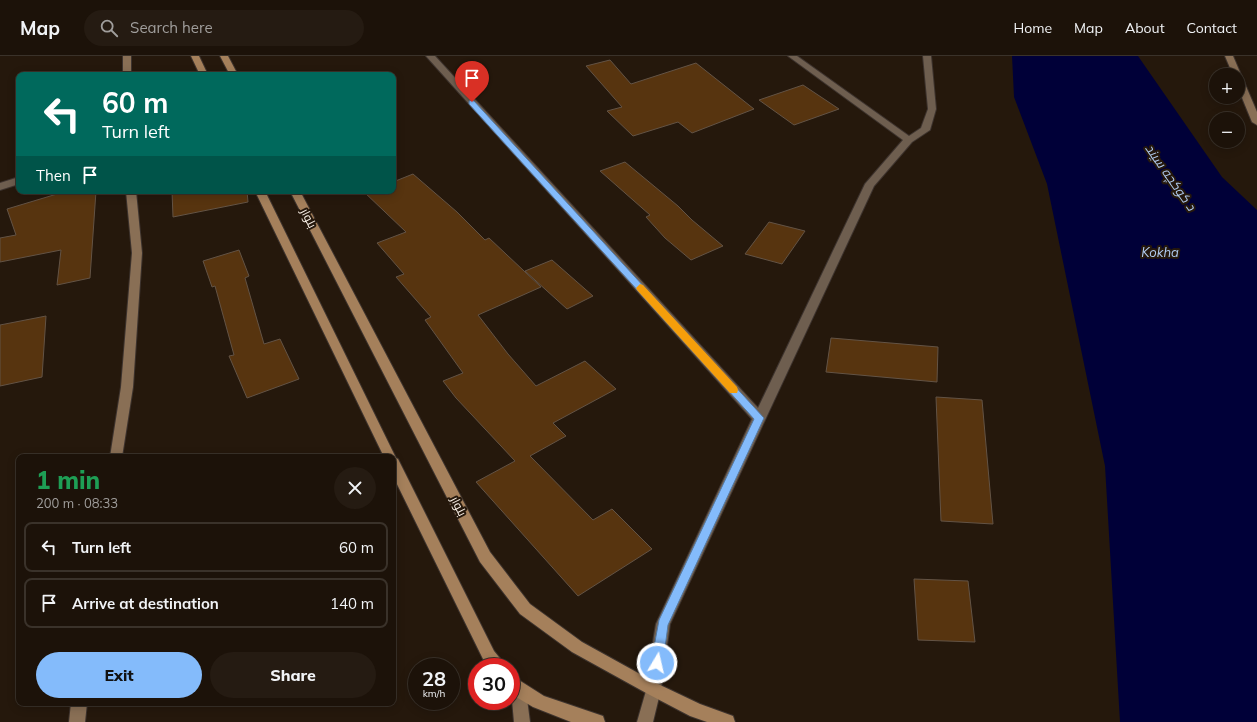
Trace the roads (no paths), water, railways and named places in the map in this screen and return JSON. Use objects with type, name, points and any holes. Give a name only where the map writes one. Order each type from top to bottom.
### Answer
[{"type":"main road","points":[[195,56],[203,72]]},
{"type":"main road","points":[[224,56],[232,72]]},
{"type":"main road","points":[[261,194],[389,454]]},
{"type":"main road","name":"بلوار","points":[[297,194],[485,557],[526,609],[577,647],[653,689],[696,710],[727,722]]},
{"type":"main road","points":[[396,469],[491,658]]},
{"type":"main road","points":[[520,690],[566,713],[597,722]]},
{"type":"street","points":[[127,56],[127,72]]},
{"type":"street","points":[[430,56],[759,418]]},
{"type":"street","points":[[792,56],[909,140]]},
{"type":"street","points":[[645,722],[653,689],[663,624],[870,184],[909,140],[926,130],[932,109],[927,56]]},
{"type":"street","points":[[1229,56],[1234,68]]},
{"type":"street","points":[[1245,94],[1257,122]]},
{"type":"street","points":[[0,187],[16,181]]},
{"type":"street","points":[[117,454],[128,387],[137,253],[131,194]]},
{"type":"street","points":[[77,722],[79,706]]},
{"type":"street","points":[[519,710],[522,722]]},
{"type":"water","name":"Kokha","points":[[1012,56],[1138,56],[1222,177],[1257,210],[1257,722],[1120,722],[1105,466],[1047,184],[1014,97]]},
{"type":"water label","name":"د کوکچه سیند","points":[[1171,177]]}]
